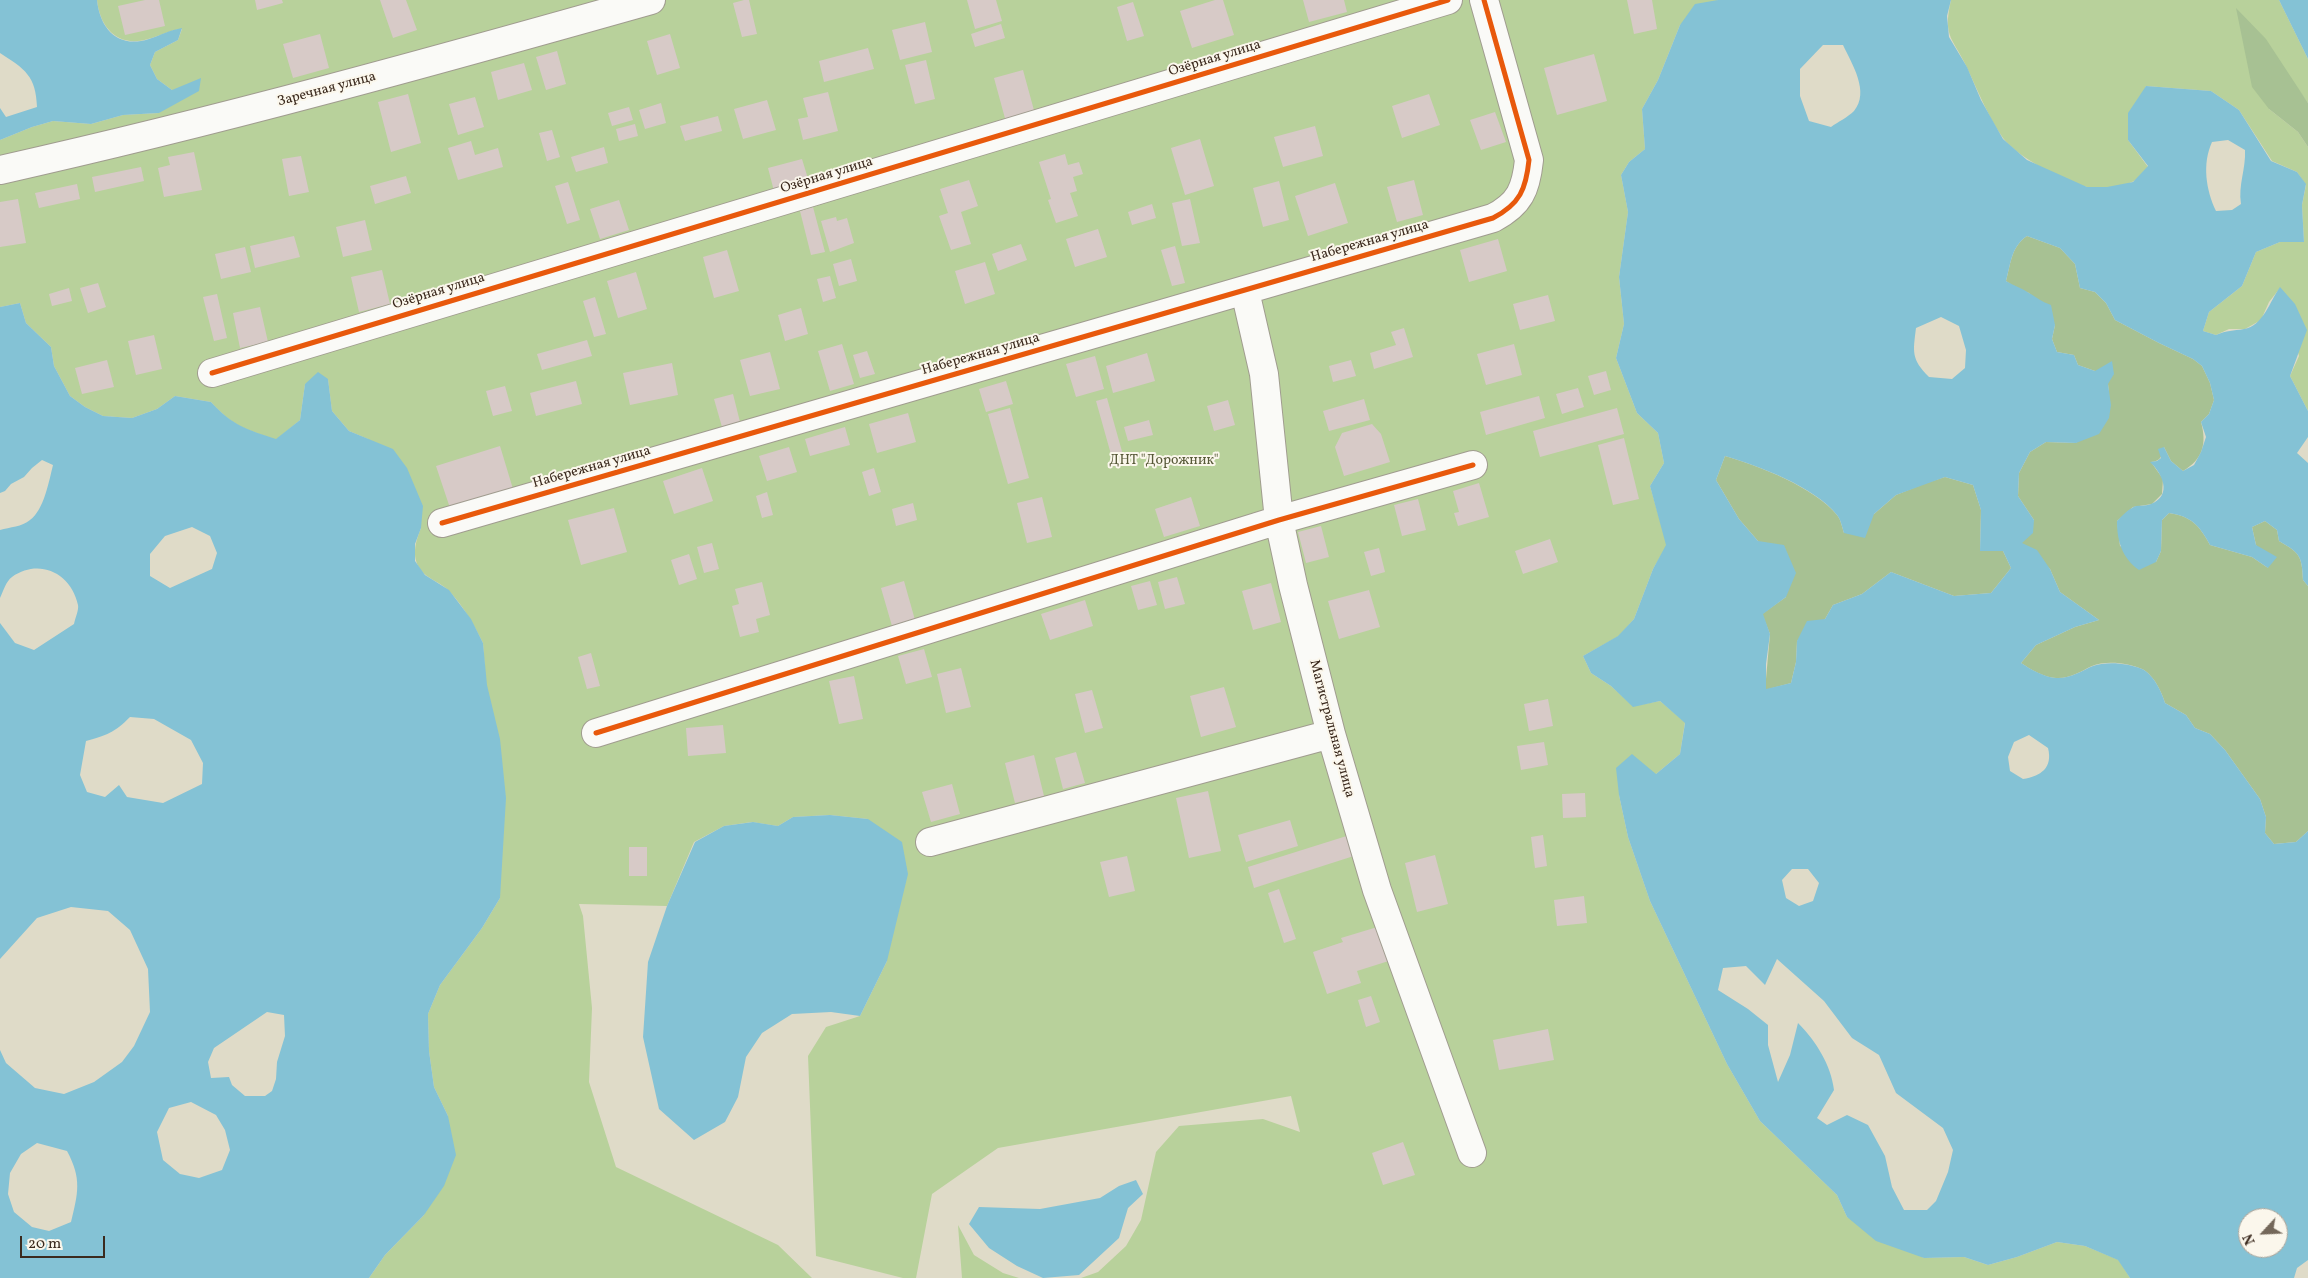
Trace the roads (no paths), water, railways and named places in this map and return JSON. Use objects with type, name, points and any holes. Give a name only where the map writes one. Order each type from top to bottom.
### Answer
[{"type":"street","name":"Заречная улица","points":[[0,170],[121,143],[256,108],[651,0]]},
{"type":"street","name":"Озёрная улица","points":[[212,372],[1448,0]]},
{"type":"street","name":"Набережная улица","points":[[442,523],[1493,218],[1508,210],[1520,197],[1527,178],[1529,160],[1484,0]]},
{"type":"street","name":"Магистральная улица","points":[[1245,291],[1264,374],[1279,520],[1293,585],[1331,734],[1378,890],[1472,1153]]},
{"type":"street","points":[[596,733],[1279,520],[1473,465]]},
{"type":"street","points":[[930,842],[1331,734]]},
{"type":"water","points":[[0,0],[97,0],[102,20],[107,28],[120,39],[128,41],[149,39],[182,28],[178,40],[155,52],[150,65],[157,79],[172,90],[201,78],[199,91],[159,113],[123,115],[91,124],[53,121],[0,140],[0,108],[6,117],[37,107],[34,88],[28,74],[0,53]]},
{"type":"water","points":[[1718,0],[1951,0],[1947,16],[1949,37],[1967,67],[1981,100],[2003,139],[2027,160],[2087,187],[2107,187],[2133,182],[2148,166],[2128,140],[2128,113],[2146,86],[2211,91],[2239,110],[2271,161],[2297,172],[2306,184],[2302,205],[2304,242],[2280,242],[2256,252],[2242,286],[2209,312],[2203,331],[2216,335],[2251,327],[2261,318],[2280,287],[2295,304],[2307,330],[2290,376],[2308,411],[2308,437],[2297,453],[2308,463],[2308,586],[2303,580],[2301,560],[2296,552],[2279,541],[2277,530],[2265,521],[2252,527],[2256,545],[2277,557],[2268,568],[2252,557],[2210,545],[2198,527],[2189,519],[2169,513],[2162,520],[2161,551],[2156,562],[2139,570],[2128,560],[2119,542],[2117,521],[2134,507],[2151,504],[2162,495],[2164,490],[2161,478],[2150,462],[2161,458],[2158,449],[2164,447],[2171,461],[2183,471],[2194,465],[2206,437],[2201,422],[2209,414],[2214,400],[2210,383],[2202,366],[2193,359],[2115,320],[2106,303],[2095,292],[2080,288],[2075,264],[2060,248],[2027,236],[2015,250],[2006,281],[2051,305],[2055,325],[2052,339],[2057,352],[2074,355],[2078,365],[2095,371],[2112,361],[2114,374],[2108,384],[2111,405],[2109,418],[2099,434],[2076,443],[2046,442],[2030,452],[2019,473],[2018,496],[2034,520],[2033,533],[2022,543],[2037,550],[2050,569],[2060,592],[2099,620],[2075,627],[2036,645],[2021,663],[2052,678],[2071,676],[2098,664],[2111,663],[2124,664],[2146,671],[2162,694],[2165,703],[2186,715],[2195,728],[2210,734],[2225,750],[2260,799],[2266,817],[2265,833],[2274,844],[2296,842],[2308,831],[2308,1260],[2297,1268],[2294,1278],[2130,1278],[2118,1260],[2085,1246],[2057,1242],[2017,1257],[1988,1265],[1964,1257],[1924,1258],[1876,1241],[1847,1217],[1837,1195],[1760,1121],[1727,1064],[1650,901],[1628,837],[1619,795],[1616,768],[1632,754],[1656,774],[1680,754],[1685,723],[1660,701],[1633,707],[1611,686],[1591,673],[1583,656],[1618,636],[1634,619],[1653,569],[1666,545],[1650,486],[1664,463],[1658,433],[1637,413],[1616,358],[1624,324],[1619,277],[1628,212],[1621,175],[1629,162],[1645,149],[1642,109],[1658,80],[1680,25],[1695,4]],"holes":[[[1823,45],[1843,45],[1855,69],[1860,87],[1860,95],[1854,111],[1831,127],[1809,121],[1800,96],[1800,69]],[[2228,140],[2245,150],[2240,190],[2241,204],[2232,210],[2216,211],[2210,194],[2206,168],[2212,142]],[[1941,317],[1959,326],[1966,350],[1965,368],[1952,379],[1929,377],[1916,360],[1914,349],[1916,328]],[[1725,456],[1770,472],[1815,495],[1837,515],[1844,533],[1865,538],[1874,514],[1896,495],[1945,477],[1973,485],[1981,510],[1980,551],[2003,551],[2011,568],[1991,593],[1954,596],[1891,572],[1862,594],[1833,605],[1825,619],[1807,621],[1797,641],[1796,662],[1791,683],[1766,689],[1766,664],[1770,634],[1763,614],[1786,597],[1796,573],[1784,545],[1758,541],[1739,519],[1716,480]],[[2029,735],[2048,748],[2049,761],[2044,770],[2035,776],[2023,779],[2010,771],[2008,757],[2014,742]],[[1792,869],[1808,869],[1819,883],[1813,901],[1799,906],[1786,898],[1782,880]],[[1777,959],[1824,1001],[1852,1038],[1879,1055],[1896,1093],[1943,1128],[1953,1150],[1948,1172],[1936,1201],[1927,1210],[1904,1210],[1892,1187],[1885,1156],[1868,1125],[1847,1115],[1827,1125],[1817,1118],[1834,1090],[1830,1072],[1822,1054],[1798,1023],[1790,1055],[1778,1082],[1768,1045],[1768,1025],[1748,1009],[1718,990],[1723,968],[1746,966],[1765,985]]]},
{"type":"water","points":[[2279,0],[2308,0],[2308,59]]},
{"type":"water","points":[[20,303],[26,323],[51,347],[54,366],[70,396],[85,407],[103,416],[132,418],[157,409],[175,396],[211,402],[226,417],[240,426],[276,439],[300,420],[305,384],[318,372],[328,379],[332,411],[349,431],[393,449],[407,468],[423,506],[421,528],[415,544],[415,561],[425,575],[449,590],[471,619],[483,643],[487,685],[500,739],[506,798],[500,898],[482,928],[440,985],[428,1014],[429,1051],[434,1087],[448,1116],[456,1155],[444,1186],[424,1215],[385,1255],[369,1278],[0,1278],[0,1050],[6,1063],[35,1088],[64,1094],[94,1082],[122,1062],[134,1046],[150,1012],[148,969],[130,930],[108,911],[71,907],[37,918],[0,959],[0,623],[15,643],[34,650],[74,624],[78,605],[69,584],[61,577],[43,569],[22,571],[12,577],[6,584],[0,598],[0,530],[23,524],[35,515],[45,495],[53,465],[42,460],[24,477],[0,493],[0,307]],"holes":[[[192,527],[210,536],[217,553],[212,569],[170,588],[150,576],[150,554],[165,536]],[[130,717],[154,719],[191,740],[203,763],[202,784],[163,803],[127,797],[119,785],[105,797],[87,792],[80,775],[86,741],[110,733]],[[267,1012],[284,1015],[285,1036],[277,1062],[276,1079],[272,1091],[265,1096],[245,1096],[232,1085],[229,1077],[211,1078],[208,1062],[214,1048]],[[191,1102],[216,1115],[225,1130],[230,1150],[222,1170],[199,1178],[180,1174],[163,1160],[157,1132],[169,1108]],[[37,1143],[67,1151],[77,1178],[77,1194],[71,1222],[49,1231],[32,1227],[14,1212],[8,1194],[10,1173],[21,1154]]]},
{"type":"water","points":[[830,815],[868,819],[902,842],[908,874],[887,961],[860,1016],[831,1012],[792,1014],[762,1033],[746,1057],[738,1097],[725,1122],[694,1140],[659,1109],[643,1037],[648,962],[667,906],[695,842],[724,826],[753,822],[778,826],[793,817]]},
{"type":"water","points":[[1136,1180],[1143,1194],[1128,1208],[1119,1238],[1079,1275],[1043,1278],[1017,1266],[989,1248],[969,1224],[979,1207],[1040,1209],[1100,1198],[1119,1186]]},
{"type":"park label","name":"ДНТ \"Дорожник\"","points":[[1164,461]]}]
